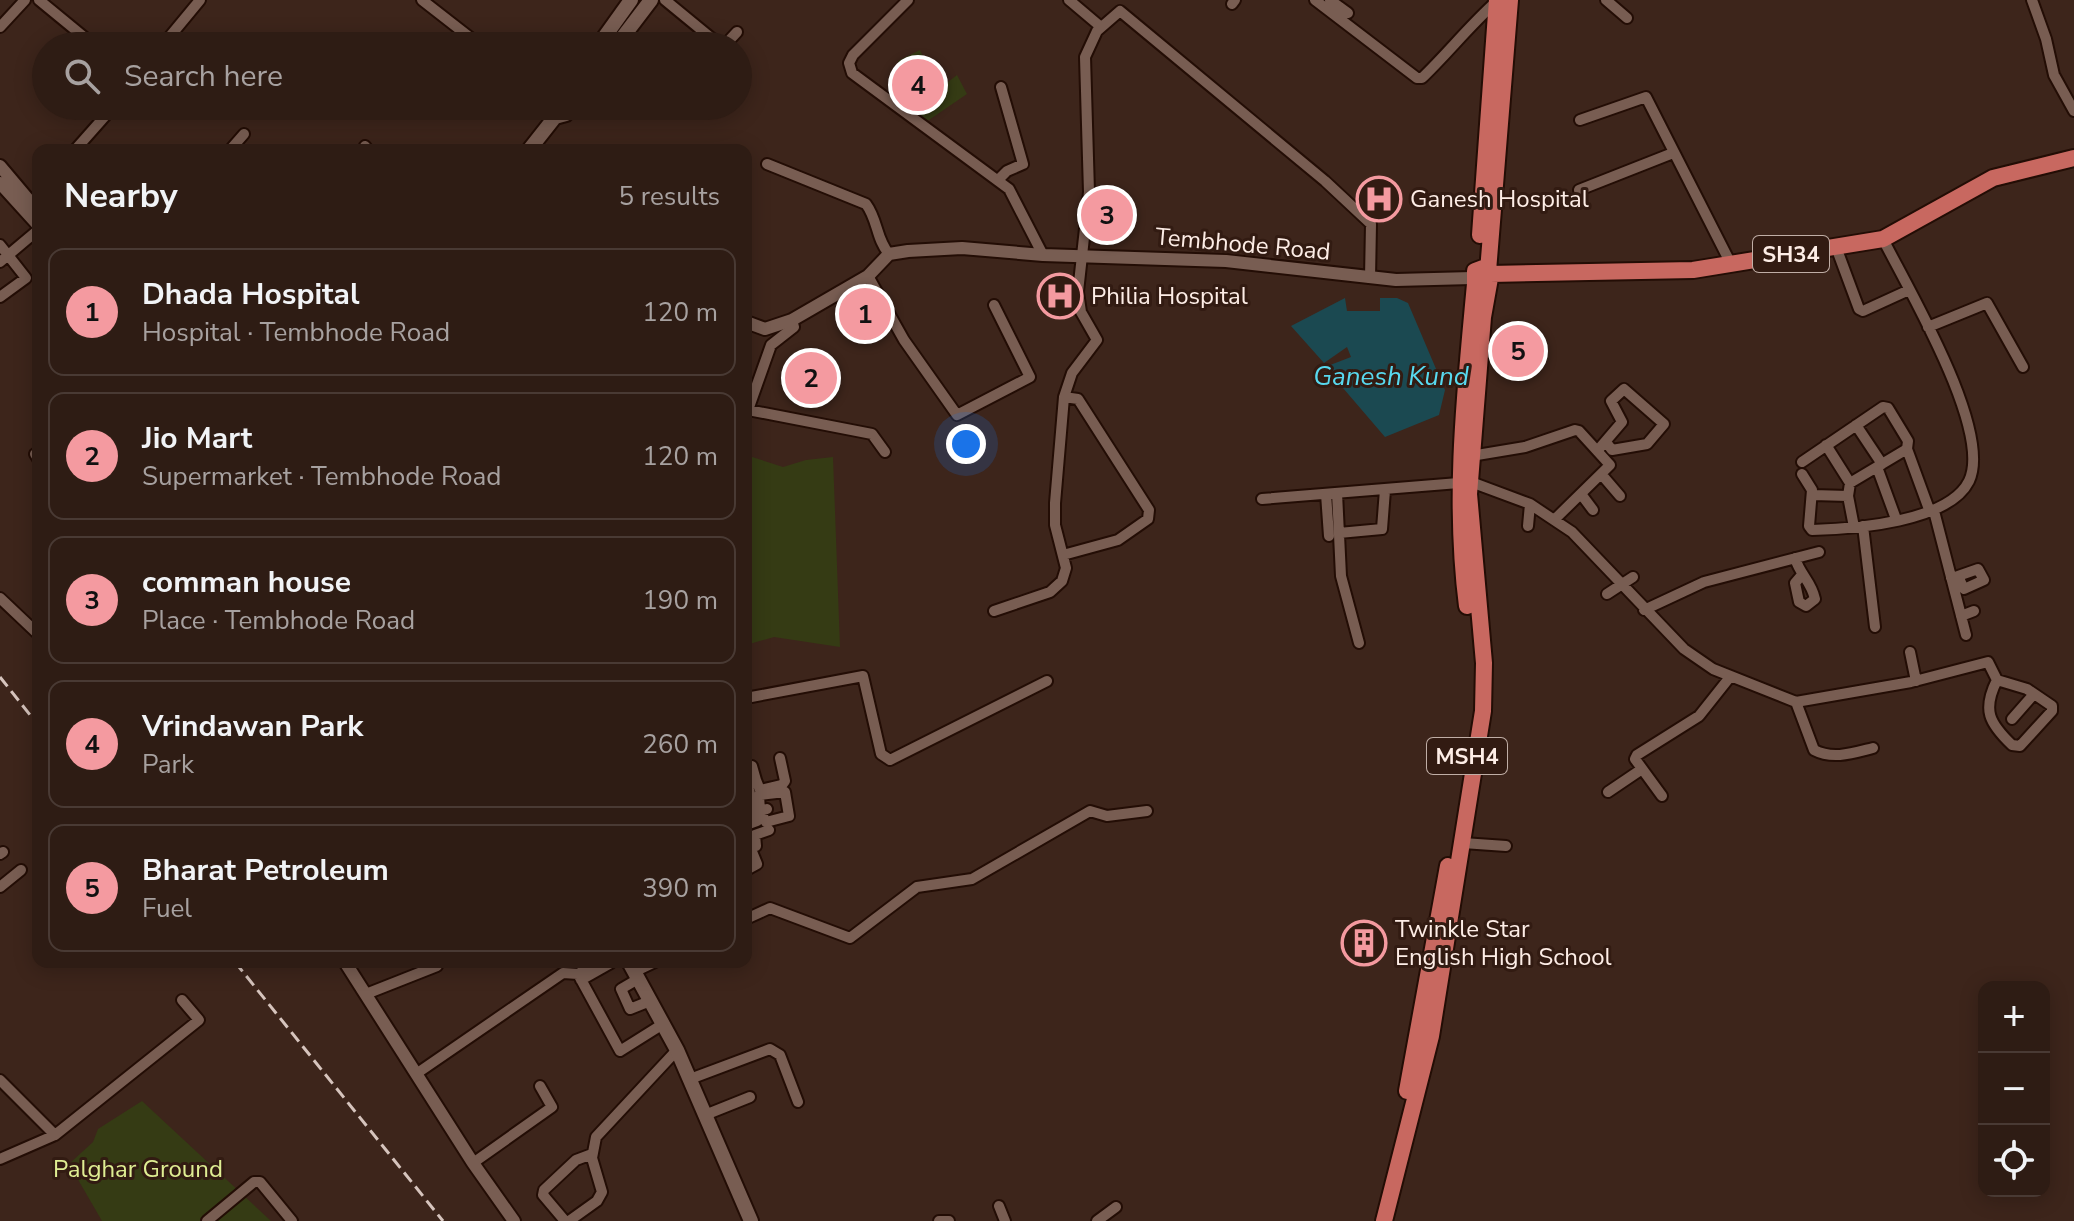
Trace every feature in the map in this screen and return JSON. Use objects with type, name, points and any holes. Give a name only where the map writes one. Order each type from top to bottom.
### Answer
[{"type":"main road","points":[[608,32],[631,0]]},
{"type":"main road","points":[[627,32],[651,0]]},
{"type":"main road","name":"MSH4","points":[[1453,872],[1463,843],[1484,699],[1465,483],[1471,456],[1497,0]]},
{"type":"main road","name":"MSH4","points":[[1375,1221],[1436,971],[1453,872],[1475,693],[1459,546],[1510,0]]},
{"type":"main road","points":[[534,144],[553,120]]},
{"type":"main road","name":"SH34","points":[[1482,276],[1693,270],[1883,239],[1993,178],[2074,158]]},
{"type":"main road","points":[[634,971],[677,1050],[751,1221]]},
{"type":"main road","name":"MSH4","points":[[1384,1221],[1431,1036],[1436,971]]},
{"type":"street","points":[[0,27],[25,0]]},
{"type":"street","points":[[39,0],[78,32]]},
{"type":"street","points":[[174,32],[200,0]]},
{"type":"street","points":[[665,0],[705,32]]},
{"type":"street","points":[[908,0],[853,55],[849,63],[852,73],[998,180],[1020,206],[1043,255]]},
{"type":"street","points":[[1069,0],[1101,27]]},
{"type":"street","points":[[1323,1],[1417,78],[1422,78],[1497,0]]},
{"type":"street","points":[[1606,0],[1627,18]]},
{"type":"street","points":[[2032,0],[2046,39],[2054,75],[2074,111]]},
{"type":"street","points":[[1323,1],[1348,13]]},
{"type":"street","points":[[430,2],[465,32]]},
{"type":"street","points":[[994,611],[1050,592],[1062,581],[1066,568],[1055,525],[1064,397],[1072,373],[1097,340],[1081,312],[1078,292],[1089,192],[1085,57],[1101,27],[1120,11],[1371,224],[1370,278]]},
{"type":"street","points":[[998,180],[1007,171],[1023,164],[1001,87]]},
{"type":"street","points":[[1580,120],[1646,97],[1731,264]]},
{"type":"street","points":[[80,144],[102,120]]},
{"type":"street","points":[[235,144],[244,134]]},
{"type":"street","points":[[1579,190],[1673,153]]},
{"type":"street","points":[[752,324],[765,329],[792,320],[868,276],[889,254],[879,243],[874,215],[866,204],[767,164]]},
{"type":"street","points":[[0,166],[29,199]]},
{"type":"street","points":[[0,183],[29,199]]},
{"type":"street","points":[[5,258],[32,233]]},
{"type":"street","points":[[1813,495],[1808,502],[1809,526],[1812,530],[1858,526],[1932,512],[1955,499],[1971,478],[1970,437],[1956,387],[1883,239]]},
{"type":"street","points":[[0,245],[5,258],[25,282],[0,297]]},
{"type":"street","points":[[1836,247],[1859,309],[1863,311],[1909,290]]},
{"type":"street","name":"Tembhode Road","points":[[889,254],[962,248],[1043,255],[1226,261],[1370,278],[1482,276]]},
{"type":"street","points":[[868,276],[904,340],[957,415],[1030,377],[994,305]]},
{"type":"street","points":[[1928,327],[1987,303],[2023,367]]},
{"type":"street","points":[[752,399],[771,345],[794,327],[792,320]]},
{"type":"street","points":[[1471,456],[1525,447],[1575,430],[1602,446],[1612,450],[1650,443],[1663,420],[1624,389],[1612,397],[1622,422],[1602,446]]},
{"type":"street","points":[[1063,555],[1118,540],[1148,519],[1149,510],[1078,399],[1064,397]]},
{"type":"street","points":[[1802,462],[1883,407],[1888,408],[1908,441],[1907,449],[1954,574],[1966,635]]},
{"type":"street","points":[[752,411],[872,434],[885,452]]},
{"type":"street","points":[[1856,425],[1880,466],[1896,519]]},
{"type":"street","points":[[1826,445],[1850,483],[1848,496],[1858,526],[1875,627]]},
{"type":"street","points":[[1554,520],[1610,465],[1602,446]]},
{"type":"street","points":[[1850,483],[1907,449]]},
{"type":"street","points":[[1802,474],[1813,495]]},
{"type":"street","points":[[1602,475],[1620,496]]},
{"type":"street","points":[[1262,499],[1465,483],[1530,504],[1572,532],[1684,649],[1730,677],[1796,702],[1916,681],[1988,662],[1997,680],[1988,706],[1996,729],[2012,745],[2020,746],[2052,711],[2052,706],[2006,680],[1997,680]]},
{"type":"street","points":[[1334,534],[1382,529],[1385,490]]},
{"type":"street","points":[[1332,494],[1341,576],[1359,643]]},
{"type":"street","points":[[1581,494],[1593,510]]},
{"type":"street","points":[[1813,495],[1848,496]]},
{"type":"street","points":[[1528,526],[1530,504]]},
{"type":"street","points":[[1644,610],[1704,582],[1819,552]]},
{"type":"street","points":[[1795,558],[1801,576]]},
{"type":"street","points":[[1607,594],[1633,577]]},
{"type":"street","points":[[0,598],[32,628]]},
{"type":"street","points":[[1961,616],[1974,611]]},
{"type":"street","points":[[1910,652],[1916,681]]},
{"type":"street","points":[[752,697],[863,676],[881,754],[890,760],[1047,681]]},
{"type":"street","points":[[1662,796],[1635,759],[1637,755],[1699,716],[1730,677]]},
{"type":"street","points":[[2012,719],[2034,694]]},
{"type":"street","points":[[1796,702],[1814,750],[1824,756],[1842,756],[1873,748]]},
{"type":"street","points":[[752,782],[760,790],[782,785],[785,781],[780,758]]},
{"type":"street","points":[[1608,792],[1642,769]]},
{"type":"street","points":[[752,790],[757,816],[769,830]]},
{"type":"street","points":[[752,916],[770,908],[850,938],[917,887],[972,879],[1090,811],[1107,816],[1147,811]]},
{"type":"street","points":[[761,857],[753,839],[783,825]]},
{"type":"street","points":[[1463,843],[1506,846]]},
{"type":"street","points":[[0,887],[21,870]]},
{"type":"street","points":[[349,968],[473,1163],[514,1221]]},
{"type":"street","points":[[366,994],[432,968]]},
{"type":"street","points":[[579,977],[590,968]]},
{"type":"street","points":[[416,1074],[563,973],[579,977],[600,968]]},
{"type":"street","points":[[634,971],[621,989],[630,1009],[650,1001]]},
{"type":"street","points":[[579,977],[620,1051],[663,1024]]},
{"type":"street","points":[[0,1159],[55,1135],[199,1020],[182,1000]]},
{"type":"street","points":[[690,1079],[770,1049],[780,1055],[798,1102]]},
{"type":"street","points":[[592,1154],[576,1160],[544,1190],[543,1195],[564,1221],[597,1201],[602,1192],[592,1154],[596,1137],[677,1050]]},
{"type":"street","points":[[0,1080],[55,1135]]},
{"type":"street","points":[[473,1163],[552,1107],[540,1086]]},
{"type":"street","points":[[705,1115],[750,1097]]},
{"type":"street","points":[[207,1221],[254,1182],[260,1182],[292,1221]]},
{"type":"street","points":[[999,1206],[1005,1221]]},
{"type":"street","points":[[1097,1221],[1116,1207]]},
{"type":"street","points":[[939,1221],[949,1221]]},
{"type":"green space","points":[[920,50],[939,89],[957,75],[967,94],[926,122],[891,89],[907,80],[898,61]]},
{"type":"green space","points":[[752,457],[783,467],[833,457],[840,647],[774,637],[752,643]]},
{"type":"green space","name":"Palghar Ground","points":[[142,1101],[271,1221],[102,1221],[69,1164],[93,1142],[98,1129]]},
{"type":"water","name":"Ganesh Kund","points":[[1345,298],[1347,311],[1380,311],[1380,298],[1397,298],[1408,303],[1445,390],[1439,415],[1385,437],[1325,367],[1351,357],[1347,347],[1324,363],[1291,326]]},
{"type":"railway","points":[[0,677],[32,717]]},
{"type":"railway","points":[[240,968],[443,1221]]},
{"type":"place","name":"Vrindawan Park","points":[[918,85]]},
{"type":"place","name":"Ganesh Hospital","points":[[1379,199]]},
{"type":"place","name":"comman house","points":[[1107,215]]},
{"type":"place","name":"Philia Hospital","points":[[1060,296]]},
{"type":"place","name":"Dhada Hospital","points":[[865,314]]},
{"type":"place","name":"Bharat Petroleum","points":[[1518,351]]},
{"type":"place","name":"Jio Mart","points":[[811,378]]},
{"type":"place","name":"Twinkle Star English High School","points":[[1364,943]]}]
